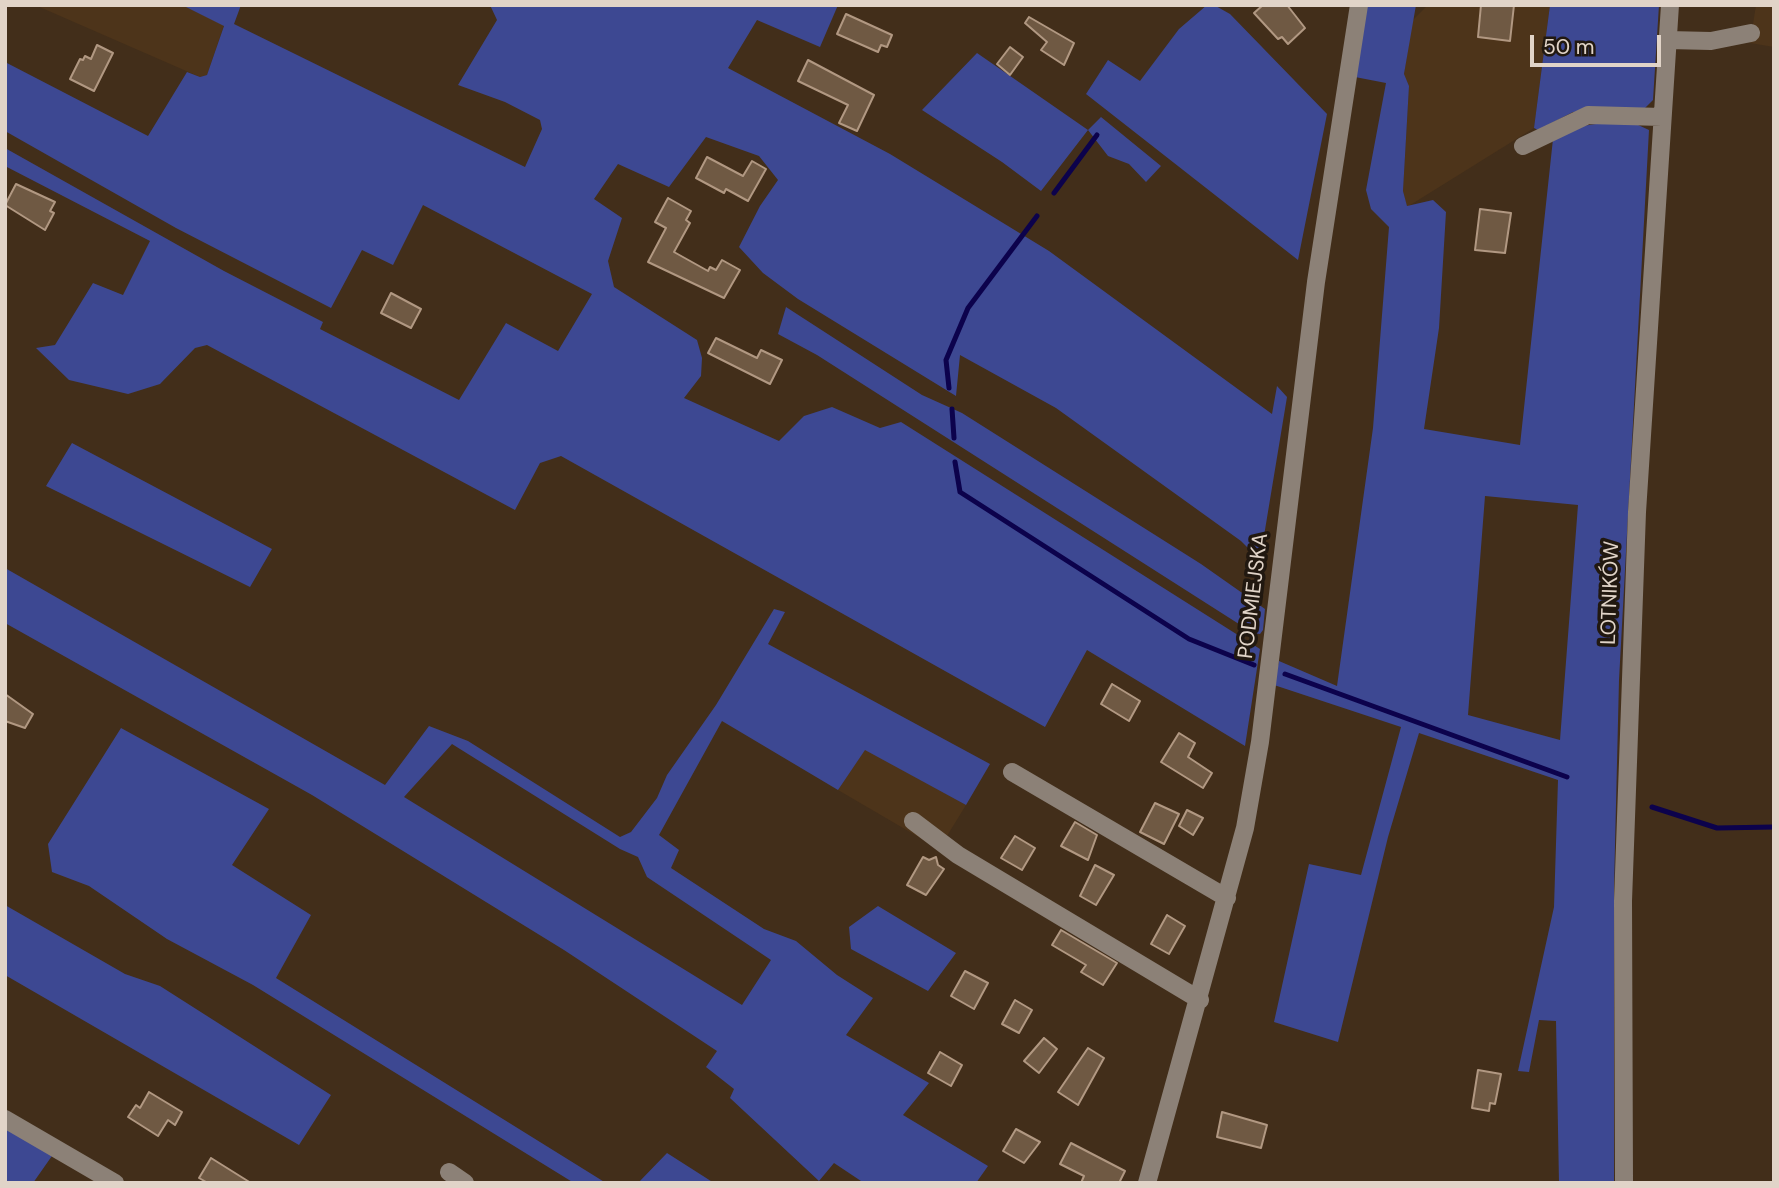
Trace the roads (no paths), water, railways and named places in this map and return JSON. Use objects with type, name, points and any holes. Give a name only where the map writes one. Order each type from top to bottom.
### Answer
[{"type":"street","name":"PODMIEJSKA","points":[[1147,1183],[1200,1000],[1245,828],[1260,742],[1316,282],[1359,5]]},
{"type":"street","name":"LOTNIKÓW","points":[[1624,1183],[1623,901],[1636,526],[1670,5]]},
{"type":"street","points":[[1668,40],[1711,41],[1751,33]]},
{"type":"street","points":[[1522,146],[1588,115],[1662,117]]},
{"type":"street","points":[[1013,772],[1227,898]]},
{"type":"street","points":[[913,821],[958,855],[1200,1000]]},
{"type":"street","points":[[5,1119],[115,1183]]},
{"type":"street","points":[[449,1172],[466,1183]]},
{"type":"waterway","points":[[1054,193],[1097,135]]},
{"type":"waterway","points":[[949,388],[946,360],[968,308],[1037,216]]},
{"type":"waterway","points":[[952,409],[954,438]]},
{"type":"waterway","points":[[955,462],[960,492],[1189,639],[1254,665]]},
{"type":"waterway","points":[[1285,674],[1567,777]]},
{"type":"waterway","points":[[1652,807],[1717,828],[1774,827]]}]
